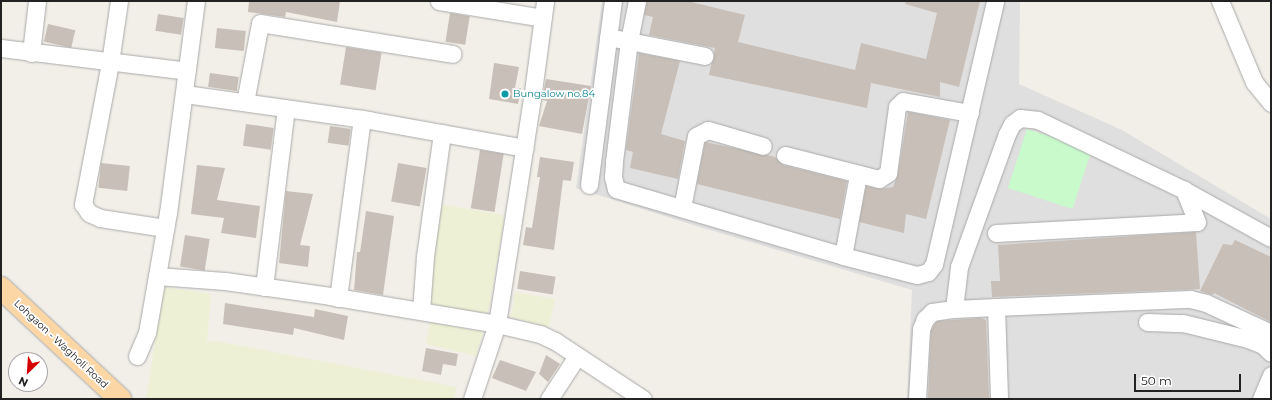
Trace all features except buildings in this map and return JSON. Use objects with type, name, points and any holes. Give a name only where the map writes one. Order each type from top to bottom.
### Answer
[{"type":"main road","name":"Lohgaon - Wagholi Road","points":[[1,288],[120,399]]},
{"type":"street","points":[[31,53],[37,1]]},
{"type":"street","points":[[119,1],[110,63],[83,204],[89,213],[100,218],[165,228]]},
{"type":"street","points":[[137,356],[147,333],[165,228],[185,94],[196,1]]},
{"type":"street","points":[[443,1],[543,18]]},
{"type":"street","points":[[472,399],[497,324],[525,148],[545,1]]},
{"type":"street","points":[[589,186],[613,1]]},
{"type":"street","points":[[636,1],[629,41],[614,162],[613,177],[616,189],[843,256],[917,276],[928,272],[934,264],[995,1]]},
{"type":"street","points":[[1220,1],[1254,82],[1271,103]]},
{"type":"street","points":[[245,102],[260,23],[453,54]]},
{"type":"street","points":[[608,37],[705,56]]},
{"type":"street","points":[[1,48],[110,63],[187,71]]},
{"type":"street","points":[[185,94],[362,119],[525,148]]},
{"type":"street","points":[[785,154],[858,175],[880,179],[885,178],[897,107],[903,101],[970,113]]},
{"type":"street","points":[[264,286],[286,108]]},
{"type":"street","points":[[954,309],[959,267],[1007,134],[1012,124],[1020,118],[1038,120],[1184,190],[1271,238]]},
{"type":"street","points":[[338,298],[362,119]]},
{"type":"street","points":[[682,208],[696,136],[708,130],[763,146]]},
{"type":"street","points":[[421,311],[425,257],[442,133]]},
{"type":"street","points":[[843,256],[858,175]]},
{"type":"street","points":[[996,233],[1197,222],[1184,190]]},
{"type":"street","points":[[157,276],[225,280],[497,324],[540,334],[577,356],[639,398]]},
{"type":"street","points":[[917,399],[921,329],[925,319],[932,312],[954,309],[1190,299],[1206,303],[1271,333]]},
{"type":"street","points":[[996,307],[999,399]]},
{"type":"street","points":[[1147,322],[1183,323],[1248,339],[1263,345],[1271,353]]},
{"type":"street","points":[[549,399],[577,356]]},
{"type":"street","points":[[1261,399],[1271,375]]},
{"type":"shaded area","points":[[602,1],[1020,1],[1019,84],[1122,130],[1271,219],[1271,399],[907,399],[912,290],[693,225],[576,188]]},
{"type":"green space","points":[[1027,129],[1092,150],[1073,209],[1008,188]]},
{"type":"green space","points":[[440,204],[505,215],[487,317],[422,305]]},
{"type":"green space","points":[[164,287],[211,294],[207,342],[216,341],[457,387],[454,399],[146,399]]},
{"type":"green space","points":[[515,292],[555,299],[549,327],[511,317]]},
{"type":"green space","points":[[430,322],[483,332],[476,356],[426,344]]},
{"type":"place","name":"Bungalow no.84","points":[[505,94]]}]
